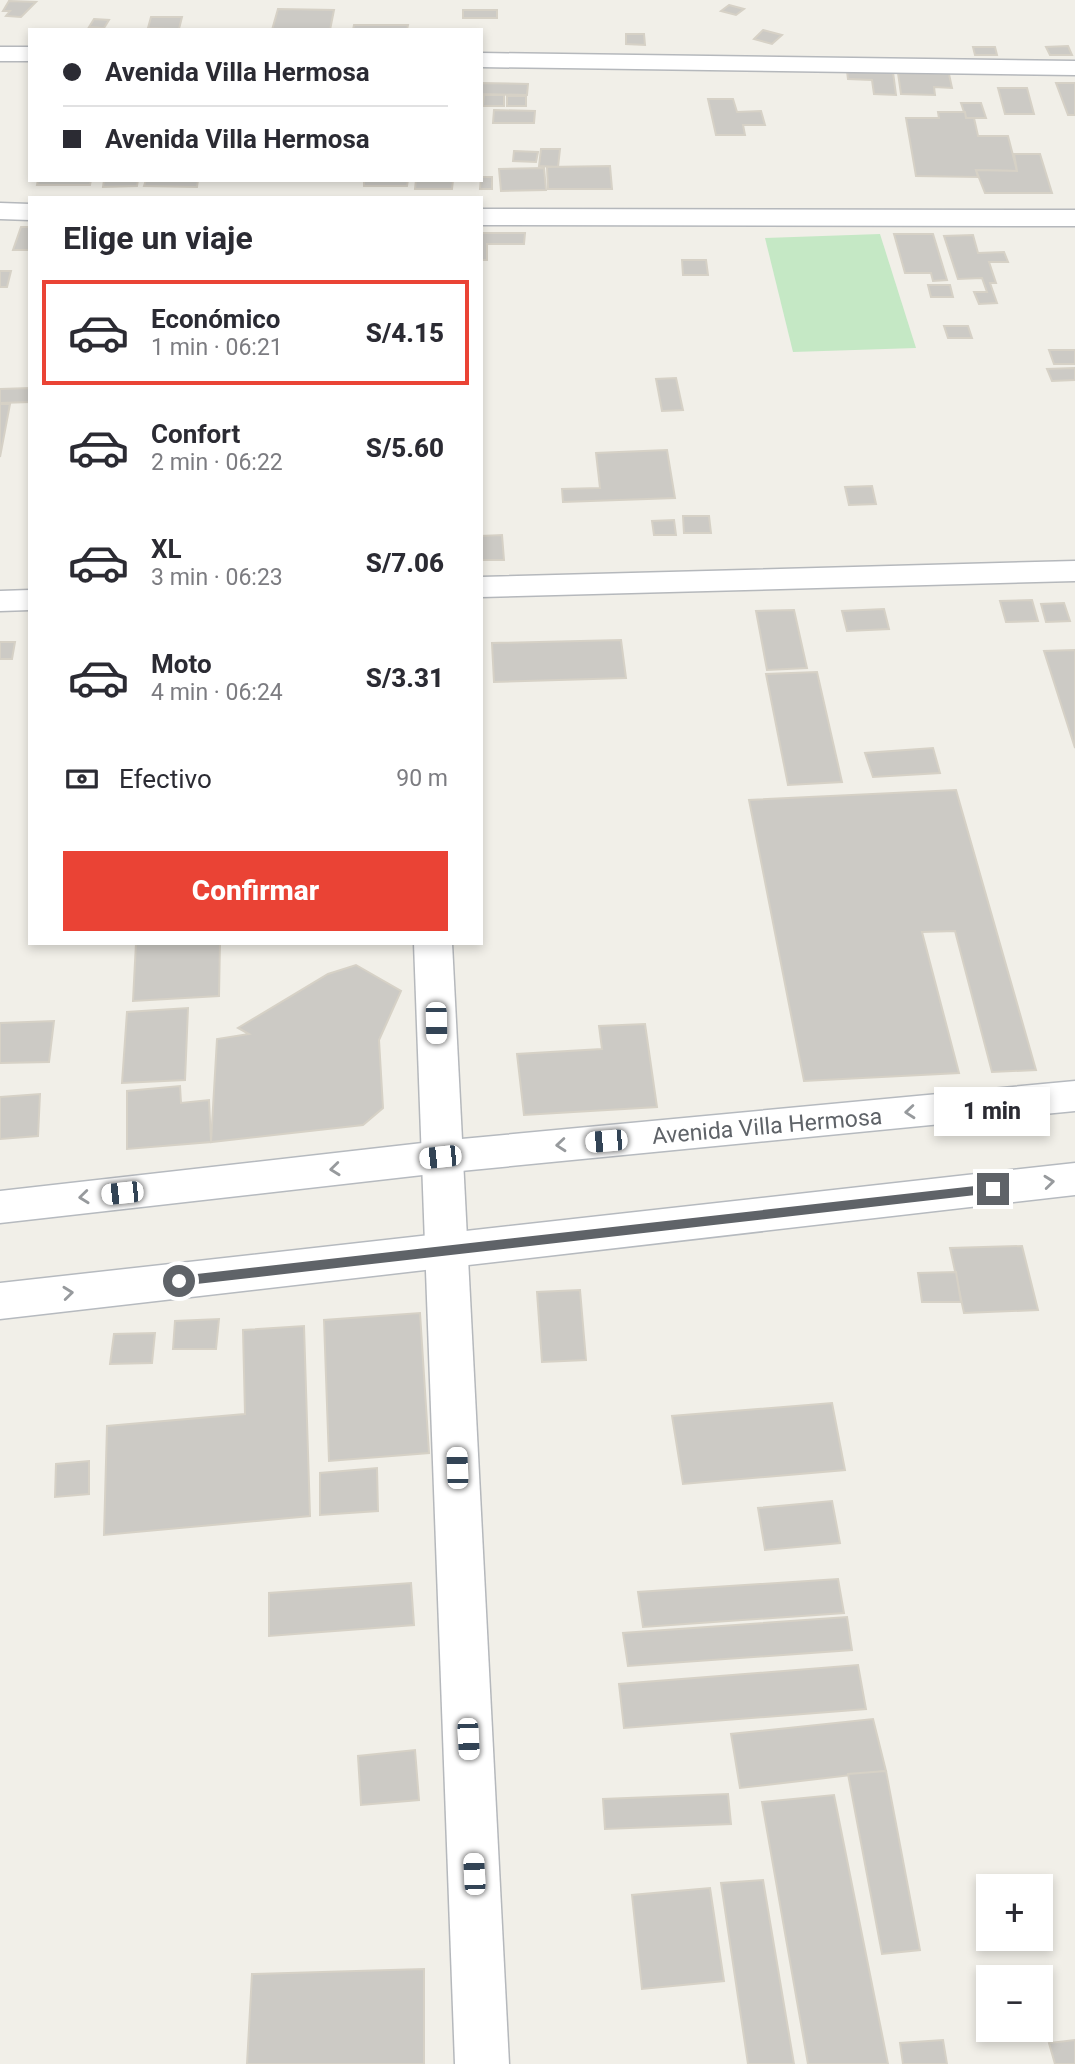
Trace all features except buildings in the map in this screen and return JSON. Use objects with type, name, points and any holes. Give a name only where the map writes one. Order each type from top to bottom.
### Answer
[{"type":"street","points":[[0,54],[28,54]]},
{"type":"street","points":[[483,60],[1075,68]]},
{"type":"street","points":[[0,211],[28,212]]},
{"type":"street","points":[[483,217],[1075,218]]},
{"type":"street","points":[[483,587],[1075,571]]},
{"type":"street","points":[[0,601],[28,600]]},
{"type":"street","points":[[433,945],[440,1157],[447,1251],[482,2064]]},
{"type":"street","name":"Avenida Villa Hermosa","points":[[0,1207],[440,1157],[1075,1096]]},
{"type":"street","points":[[0,1301],[1075,1179]]},
{"type":"green space","points":[[880,234],[916,348],[793,352],[765,238]]},
{"type":"route","points":[[179,1281],[993,1189]]}]
